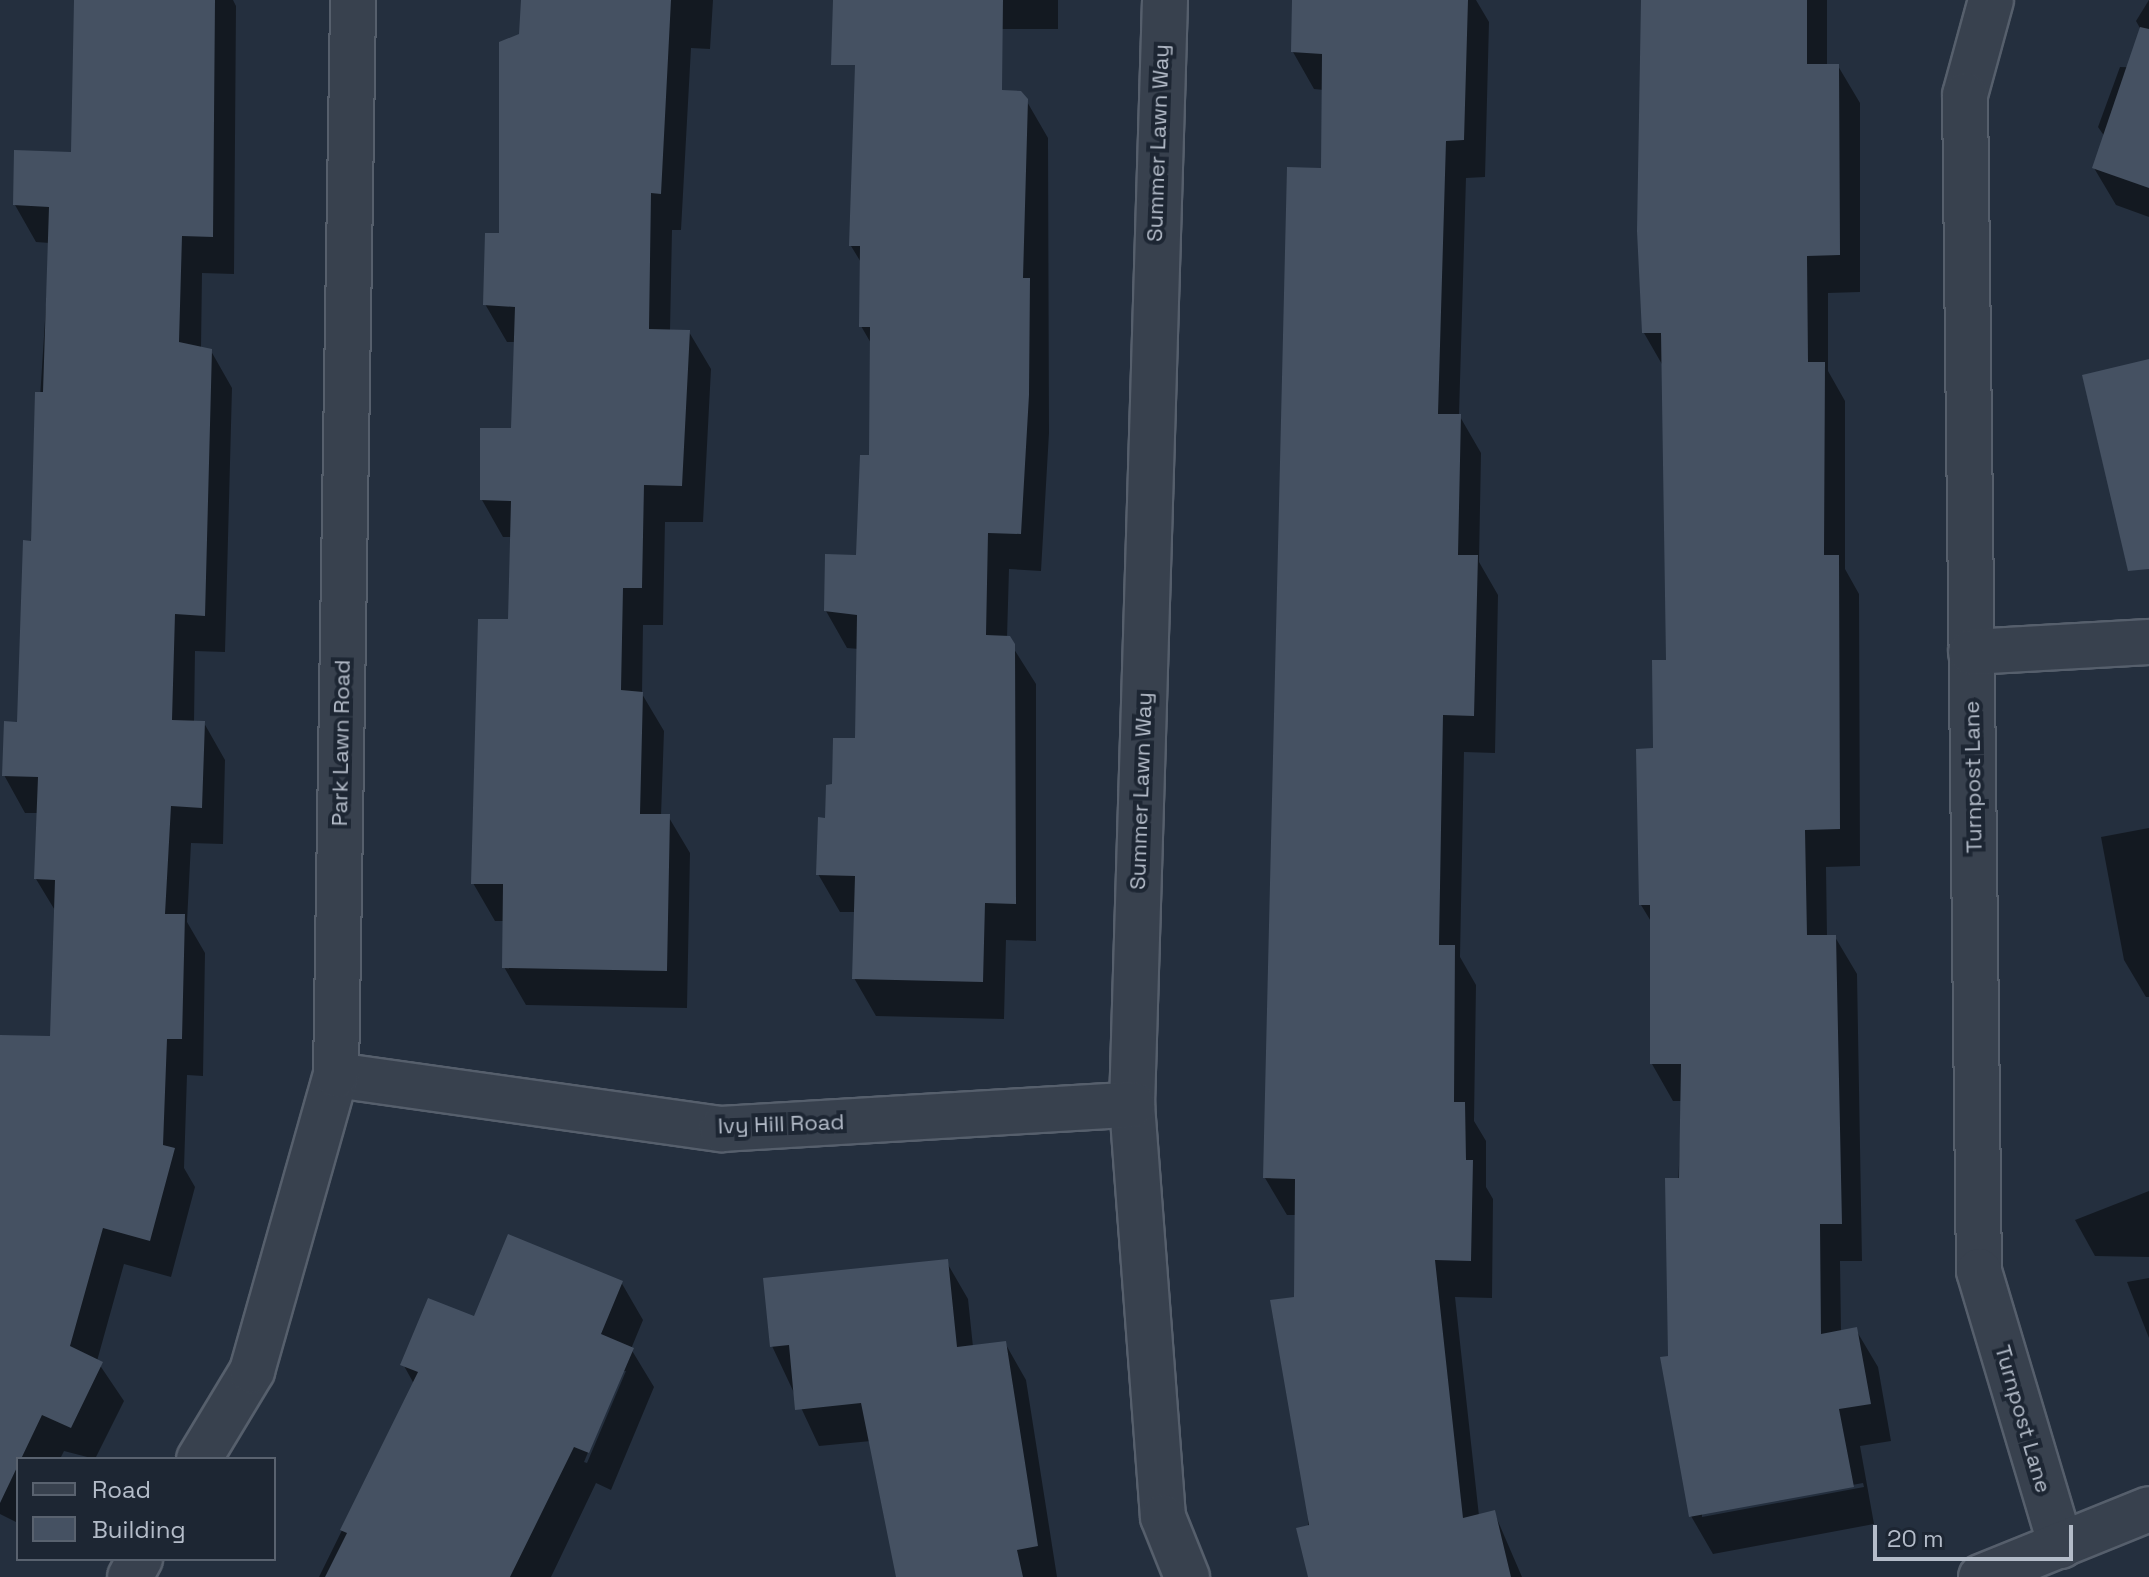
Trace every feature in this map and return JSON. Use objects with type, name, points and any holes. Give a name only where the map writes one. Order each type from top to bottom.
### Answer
[{"type":"street","name":"Park Lawn Road","points":[[200,1457],[252,1371],[336,1075],[353,0]]},
{"type":"street","name":"Summer Lawn Way","points":[[1165,0],[1132,1105],[1163,1517],[1187,1577]]},
{"type":"street","name":"Turnpost Lane","points":[[1991,0],[1965,95],[1979,1271],[2061,1546]]},
{"type":"street","points":[[1971,652],[2149,642]]},
{"type":"street","name":"Ivy Hill Road","points":[[336,1075],[722,1129],[1132,1105]]},
{"type":"street","points":[[1981,1577],[2149,1509]]},
{"type":"building","points":[[74,0],[215,0],[213,237],[182,236],[179,342],[212,349],[205,616],[175,614],[172,720],[205,721],[202,808],[171,806],[165,914],[185,914],[182,1039],[167,1039],[163,1145],[175,1148],[150,1241],[103,1228],[70,1346],[103,1362],[71,1428],[42,1415],[22,1457],[16,1457],[16,1469],[0,1503],[0,1035],[50,1036],[55,880],[34,879],[38,777],[2,776],[4,721],[17,722],[23,540],[31,541],[35,392],[43,392],[49,207],[13,205],[14,150],[71,152]]},
{"type":"building","points":[[521,0],[671,0],[661,194],[651,193],[649,329],[690,330],[682,486],[644,485],[642,588],[623,588],[621,690],[643,692],[640,814],[670,814],[667,971],[502,968],[503,884],[471,884],[478,619],[508,619],[511,501],[480,500],[480,428],[511,428],[515,307],[483,305],[485,233],[499,233],[499,42],[519,34]]},
{"type":"building","points":[[833,0],[1003,0],[1002,90],[1021,91],[1028,99],[1023,278],[1030,278],[1029,395],[1021,534],[988,533],[986,635],[1010,636],[1015,644],[1016,904],[985,903],[983,982],[852,979],[855,876],[816,875],[818,817],[825,818],[826,785],[832,784],[833,738],[855,738],[857,615],[824,611],[825,554],[856,555],[860,455],[869,455],[870,327],[859,327],[860,246],[849,246],[855,65],[831,65]]},
{"type":"building","points":[[1292,0],[1468,0],[1464,140],[1446,141],[1438,414],[1461,414],[1458,555],[1478,555],[1474,716],[1443,715],[1439,945],[1455,945],[1454,1102],[1465,1102],[1466,1160],[1473,1160],[1471,1261],[1435,1260],[1463,1518],[1495,1510],[1511,1577],[1308,1577],[1296,1528],[1309,1525],[1270,1300],[1294,1297],[1295,1179],[1263,1178],[1287,167],[1321,168],[1322,54],[1291,52]]},
{"type":"building","points":[[1641,0],[1807,0],[1807,64],[1839,64],[1840,255],[1807,256],[1808,362],[1825,362],[1824,555],[1839,555],[1840,829],[1805,830],[1807,935],[1836,935],[1842,1224],[1820,1224],[1821,1334],[1857,1327],[1871,1404],[1839,1409],[1854,1487],[1689,1517],[1660,1357],[1668,1356],[1665,1178],[1679,1178],[1681,1064],[1650,1064],[1650,905],[1639,905],[1636,749],[1653,748],[1652,660],[1666,660],[1661,333],[1642,333],[1637,231]]},
{"type":"building","points":[[2140,27],[2149,29],[2149,188],[2092,168]]},
{"type":"building","points":[[2149,359],[2149,569],[2128,571],[2082,375]]},
{"type":"building","points":[[508,1234],[623,1281],[601,1334],[634,1348],[589,1453],[574,1447],[510,1577],[325,1577],[347,1533],[340,1530],[418,1372],[400,1365],[428,1298],[474,1316]]},
{"type":"building","points":[[948,1259],[957,1347],[1006,1341],[1038,1546],[1017,1550],[1023,1577],[896,1577],[861,1403],[795,1410],[789,1345],[770,1347],[763,1278]]}]
